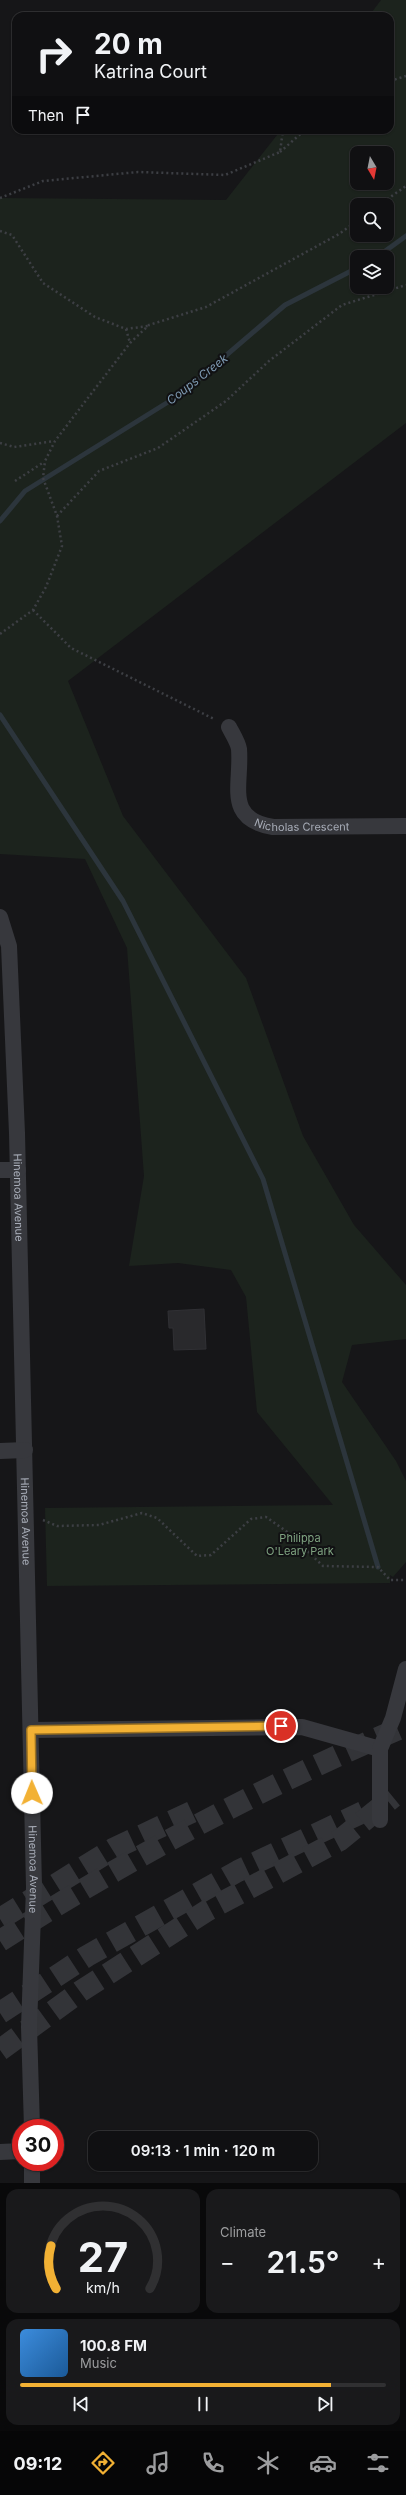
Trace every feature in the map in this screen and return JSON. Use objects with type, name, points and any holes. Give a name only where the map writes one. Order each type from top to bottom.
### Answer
[{"type":"street","name":"Nicholas Crescent","points":[[229,727],[239,748],[238,795],[241,808],[248,818],[261,825],[273,827],[406,826]]},
{"type":"street","name":"Hinemoa Avenue","points":[[0,917],[9,946],[18,1170],[34,1887],[29,2027],[32,2119]]},
{"type":"street","points":[[0,1170],[18,1170]]},
{"type":"street","points":[[0,1451],[25,1450]]},
{"type":"street","points":[[380,1820],[380,1749],[393,1718],[406,1669]]},
{"type":"street","points":[[31,1730],[295,1726],[361,1742],[380,1749]]},
{"type":"street","points":[[0,2152],[12,2152]]},
{"type":"street","points":[[32,2171],[32,2183]]},
{"type":"path","points":[[394,80],[406,76]]},
{"type":"path","points":[[280,152],[282,134]]},
{"type":"path","points":[[0,198],[43,181],[138,172],[225,175],[280,152],[300,134]]},
{"type":"path","points":[[389,198],[406,186]]},
{"type":"path","points":[[0,231],[12,235],[43,283],[96,317],[126,329],[149,326],[206,307],[339,234],[350,226]]},
{"type":"path","points":[[58,516],[99,471],[158,448],[226,400],[269,361],[342,305],[406,285]]},
{"type":"path","points":[[0,634],[32,610],[46,587],[62,546],[58,516],[43,478],[45,461],[55,441],[130,343],[149,326]]},
{"type":"path","points":[[126,329],[130,343]]},
{"type":"path","points":[[0,443],[14,447],[55,441]]},
{"type":"path","points":[[15,481],[45,461]]},
{"type":"path","points":[[32,610],[71,648],[229,727]]},
{"type":"path","points":[[25,1514],[57,1526],[99,1525],[142,1513],[157,1518],[197,1556],[211,1555],[251,1519],[266,1518],[286,1531],[323,1566],[378,1567],[390,1580],[406,1580]]},
{"type":"green space","name":"Philippa O'Leary Park","points":[[381,0],[406,0],[406,423],[68,681],[123,816],[246,978],[303,1136],[354,1225],[406,1285],[406,1339],[352,1345],[342,1382],[396,1461],[406,1481],[406,1562],[393,1577],[390,1575],[390,1583],[47,1586],[45,1508],[333,1505],[257,1412],[246,1297],[231,1270],[178,1263],[129,1266],[144,1176],[127,948],[85,859],[0,854],[0,198],[226,200],[278,134],[394,134],[394,12],[372,12]]},
{"type":"building","points":[[204,1309],[206,1349],[174,1350],[173,1328],[169,1328],[168,1311]]},
{"type":"waterway","name":"Coups Creek","points":[[387,250],[406,236]]},
{"type":"waterway","name":"Coups Creek","points":[[0,521],[25,491],[181,394],[285,305],[350,272]]},
{"type":"waterway","points":[[0,715],[123,901],[263,1179],[378,1567]]},
{"type":"tunnel","points":[[0,1941],[98,1881],[198,1824],[301,1773],[406,1726]]},
{"type":"tunnel","points":[[0,2050],[81,1991],[208,1910],[340,1840],[393,1797]]},
{"type":"tunnel","points":[[0,1919],[113,1849],[198,1809]]},
{"type":"tunnel","points":[[0,2013],[87,1956],[238,1871],[363,1812]]},
{"type":"route","points":[[32,1793],[31,1730],[281,1726]]}]
